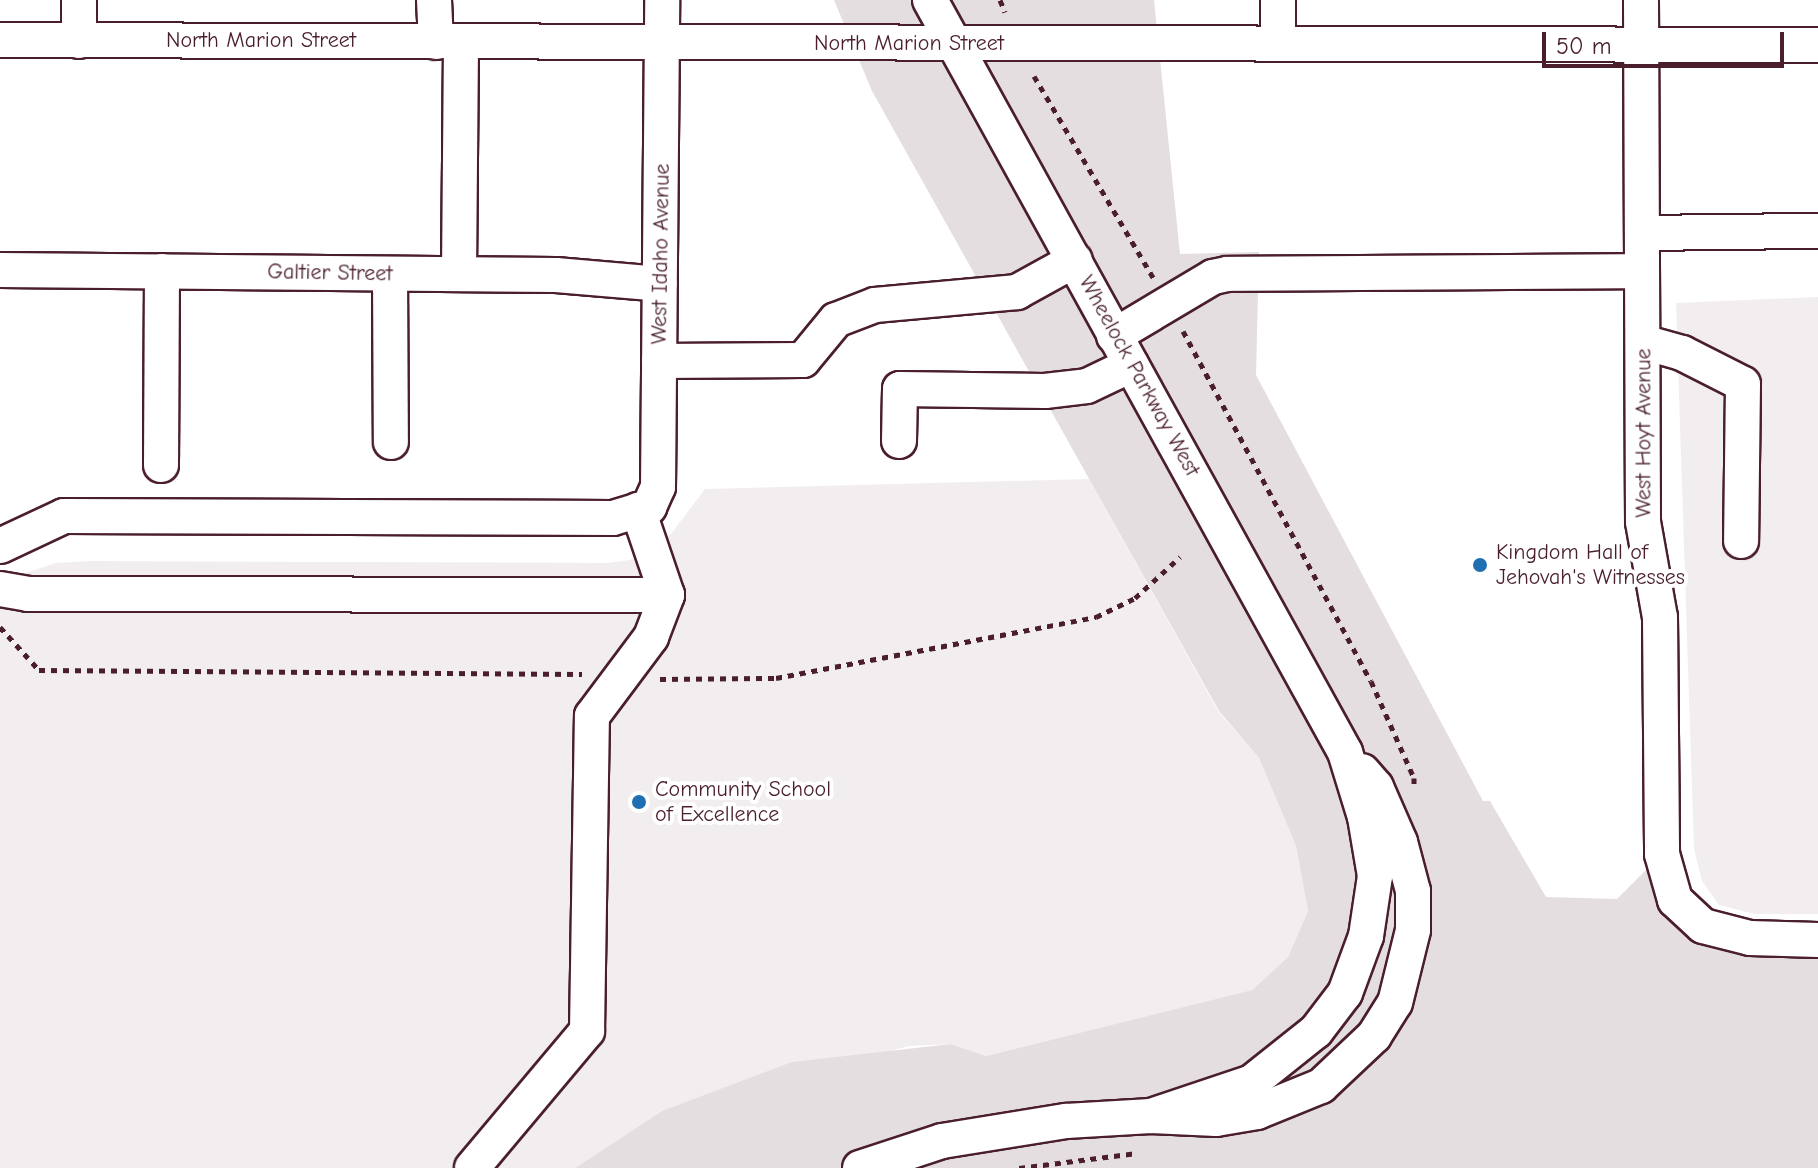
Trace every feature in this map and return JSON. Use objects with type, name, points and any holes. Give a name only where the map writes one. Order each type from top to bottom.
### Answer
[{"type":"street","points":[[79,0],[79,41]]},
{"type":"street","points":[[434,0],[448,42],[459,274]]},
{"type":"street","name":"West Idaho Avenue","points":[[644,508],[658,487],[662,0]]},
{"type":"street","name":"Wheelock Parkway West","points":[[860,1168],[980,1134],[1066,1121],[1151,1116],[1216,1119],[1257,1112],[1321,1086],[1374,1036],[1395,1003],[1413,930],[1413,891],[1393,822],[1376,787],[1345,752],[930,0]]},
{"type":"street","points":[[1278,0],[1278,41]]},
{"type":"street","name":"West Hoyt Avenue","points":[[1641,0],[1643,522],[1660,617],[1662,854],[1675,900],[1703,926],[1750,938],[1818,940]]},
{"type":"street","name":"North Marion Street","points":[[0,40],[956,44],[1278,41],[1818,45]]},
{"type":"street","points":[[1642,233],[1818,231]]},
{"type":"street","points":[[659,361],[803,360],[836,320],[875,305],[1017,292],[1075,260]]},
{"type":"street","name":"Galtier Street","points":[[0,270],[459,274],[660,284]]},
{"type":"street","points":[[161,465],[162,271]]},
{"type":"street","points":[[899,441],[900,389],[1045,391],[1087,386],[1168,302],[1227,274],[1642,271]]},
{"type":"street","points":[[390,274],[391,442]]},
{"type":"street","points":[[1643,342],[1682,353],[1743,384],[1741,541]]},
{"type":"street","points":[[0,546],[64,516],[613,518],[644,508],[667,595],[651,637],[592,716],[587,1031],[472,1168]]},
{"type":"street","points":[[0,589],[28,594],[667,595]]},
{"type":"street","name":"Wheelock Parkway West","points":[[1151,1116],[1252,1082],[1316,1031],[1345,993],[1366,936],[1375,876],[1345,752]]},
{"type":"path","points":[[1000,0],[1018,44],[1168,302],[1371,681],[1414,778]]},
{"type":"path","points":[[0,627],[39,670],[624,673],[651,679],[776,678],[1096,617],[1135,598],[1180,557]]},
{"type":"shaded area","points":[[834,0],[1154,0],[1180,254],[1259,252],[1256,375],[1483,801],[1490,801],[1546,897],[1617,899],[1662,854],[1703,926],[1818,940],[1818,1168],[575,1168],[662,1111],[792,1062],[951,1044],[986,1056],[1252,990],[1288,957],[1308,911],[1296,846],[1259,758],[1219,711],[872,91]]},
{"type":"shaded area","points":[[1818,297],[1818,914],[1754,914],[1719,905],[1702,881],[1694,849],[1676,303]]},
{"type":"shaded area","name":"Community School of Excellence","points":[[1089,479],[1218,711],[1259,758],[1296,846],[1308,911],[1288,957],[1252,990],[986,1056],[951,1044],[909,1046],[662,1111],[575,1168],[0,1168],[0,589],[22,574],[56,563],[91,561],[607,563],[630,560],[671,534],[705,489]]},
{"type":"place","name":"Kingdom Hall of Jehovah's Witnesses","points":[[1480,565]]},
{"type":"place","name":"Community School of Excellence","points":[[639,802]]}]
